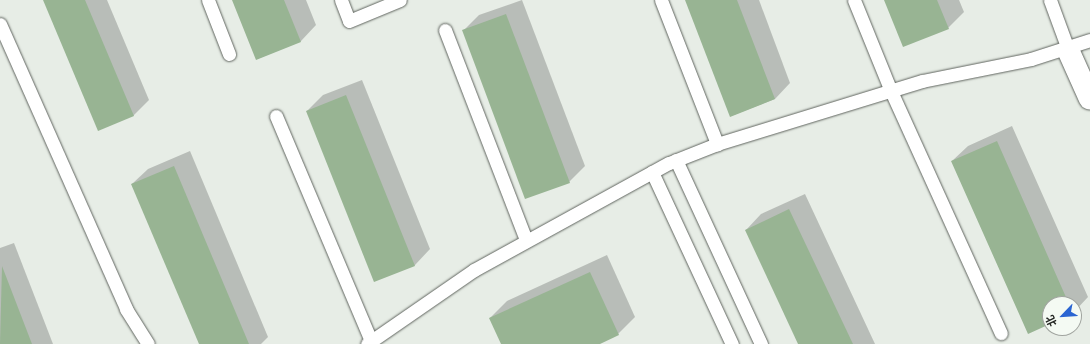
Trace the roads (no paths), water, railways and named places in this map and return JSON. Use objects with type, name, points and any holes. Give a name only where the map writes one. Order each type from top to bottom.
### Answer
[{"type":"street","points":[[1068,50],[1090,99]]},
{"type":"lane","points":[[208,0],[229,54]]},
{"type":"lane","points":[[341,0],[349,21],[400,0]]},
{"type":"lane","points":[[661,0],[718,144]]},
{"type":"lane","points":[[854,0],[891,91],[1001,333]]},
{"type":"lane","points":[[1050,0],[1068,50]]},
{"type":"lane","points":[[0,24],[126,309],[148,344]]},
{"type":"lane","points":[[445,30],[526,240]]},
{"type":"lane","points":[[276,116],[369,342],[474,270],[526,240],[676,160],[718,144],[891,91],[1068,50],[1090,40]]},
{"type":"lane","points":[[676,160],[761,344]]},
{"type":"lane","points":[[652,172],[732,344]]}]
